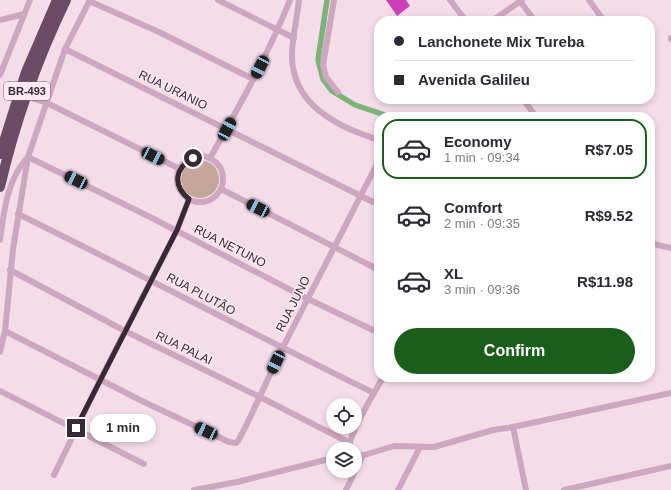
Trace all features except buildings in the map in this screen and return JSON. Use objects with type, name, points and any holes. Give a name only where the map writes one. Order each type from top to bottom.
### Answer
[{"type":"highway","name":"BR-493","points":[[0,154],[26,72],[57,0]]},
{"type":"highway","name":"BR-493","points":[[0,187],[25,96],[40,56],[66,0]]},
{"type":"street","points":[[0,75],[30,0]]},
{"type":"street","points":[[0,352],[5,331],[10,270],[28,157],[66,49],[90,0],[254,79]]},
{"type":"street","points":[[218,0],[294,38]]},
{"type":"street","points":[[210,158],[254,79],[278,30],[290,0]]},
{"type":"street","points":[[299,0],[292,52],[295,74],[298,83],[321,113],[331,120],[374,138]]},
{"type":"street","points":[[334,0],[323,65],[326,77],[338,92]]},
{"type":"street","points":[[450,0],[462,16]]},
{"type":"street","points":[[499,16],[520,0],[531,16]]},
{"type":"street","points":[[589,0],[600,16]]},
{"type":"street","points":[[0,20],[24,14]]},
{"type":"street","name":"RUA URANIO","points":[[66,49],[374,202]]},
{"type":"street","points":[[25,96],[47,103],[180,169]]},
{"type":"street","points":[[201,156],[210,158],[217,162],[221,170],[221,189],[209,200],[199,202],[189,199],[181,191],[179,186],[178,175],[180,169],[185,162],[193,158],[201,156]]},
{"type":"street","points":[[0,240],[12,184],[18,169],[28,157]]},
{"type":"street","name":"RUA NETUNO","points":[[28,157],[177,230],[308,299],[374,330]]},
{"type":"street","name":"RUA JUNO","points":[[5,331],[100,380],[232,443],[238,441],[282,349],[374,171]]},
{"type":"street","points":[[221,189],[374,267]]},
{"type":"street","points":[[54,476],[100,380],[177,230],[189,199]]},
{"type":"street","name":"RUA PLUTÃO","points":[[18,214],[152,280],[282,349],[374,393]]},
{"type":"street","points":[[655,244],[671,248]]},
{"type":"street","name":"RUA PALAI","points":[[10,270],[125,332],[260,397],[342,442]]},
{"type":"street","points":[[351,442],[380,382]]},
{"type":"street","points":[[0,391],[76,428],[144,464]]},
{"type":"street","points":[[346,490],[364,455],[394,446],[434,447],[493,430],[671,393]]},
{"type":"street","points":[[513,427],[526,490]]},
{"type":"street","points":[[398,490],[420,447]]},
{"type":"street","points":[[194,490],[238,482],[326,460]]},
{"type":"street","points":[[564,490],[671,466]]},
{"type":"shaded area","points":[[196,160],[204,160],[214,165],[218,172],[218,186],[214,193],[204,198],[196,198],[186,193],[184,190],[181,183],[181,175],[186,165],[189,163]]},
{"type":"waterway","points":[[327,0],[318,60],[323,79],[332,91],[355,105],[376,112]]},
{"type":"route","points":[[76,428],[177,230],[189,199],[181,191],[178,175],[185,162],[193,158]]}]
